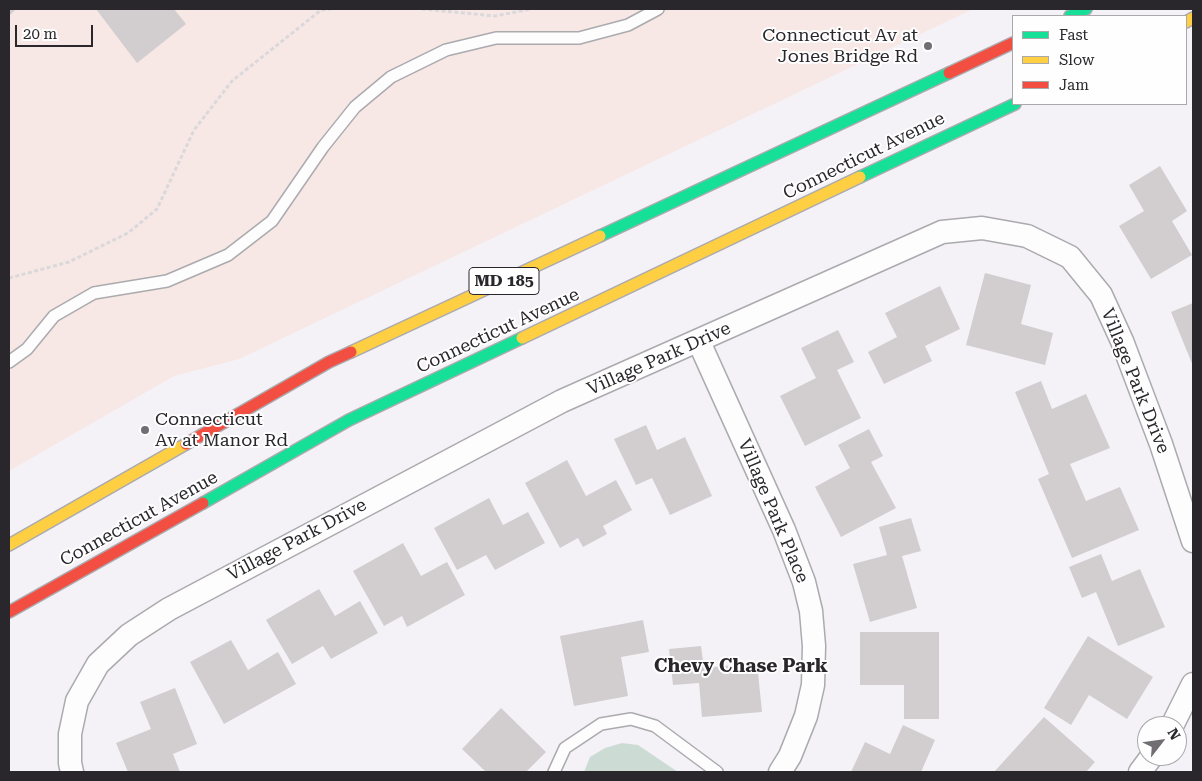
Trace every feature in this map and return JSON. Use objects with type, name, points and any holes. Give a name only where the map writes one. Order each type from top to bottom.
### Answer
[{"type":"main road","points":[[1072,15],[1086,9]]},
{"type":"main road","name":"MD 185","points":[[9,545],[329,362],[1012,43]]},
{"type":"main road","name":"Connecticut Avenue","points":[[9,612],[349,420],[1013,105]]},
{"type":"street","name":"Village Park Drive","points":[[72,772],[70,763],[70,734],[77,701],[98,664],[130,636],[169,609],[562,401],[699,342],[942,232],[982,228],[1027,236],[1070,257],[1101,295],[1122,341],[1162,444],[1193,541]]},
{"type":"street","name":"Village Park Place","points":[[699,342],[784,530],[804,582],[811,611],[814,646],[813,685],[806,716],[790,756],[780,772]]},
{"type":"street","points":[[1177,716],[1193,684]]},
{"type":"lane","points":[[9,362],[27,349],[54,316],[94,293],[168,281],[228,255],[272,221],[323,147],[355,107],[391,77],[446,50],[496,38],[579,38],[628,25],[658,9]]},
{"type":"lane","points":[[554,772],[565,748],[601,724],[631,719],[655,726],[717,772]]},
{"type":"path","points":[[9,278],[69,262],[128,233],[157,209],[194,130],[232,81],[321,9],[331,9]]},
{"type":"path","points":[[422,9],[495,16],[531,9]]},
{"type":"shaded area","points":[[9,9],[973,9],[239,359],[174,376],[9,471]]},
{"type":"shaded area","points":[[622,743],[638,745],[678,772],[584,772],[590,757],[605,748]]},
{"type":"building","points":[[9,9],[16,9],[9,16]]},
{"type":"building","points":[[96,9],[174,9],[186,24],[137,63]]},
{"type":"building","points":[[1160,166],[1187,211],[1172,221],[1192,255],[1151,279],[1119,226],[1144,211],[1129,185]]},
{"type":"building","points":[[985,273],[1031,285],[1021,324],[1053,333],[1045,365],[966,345]]},
{"type":"building","points":[[940,286],[960,329],[925,346],[932,361],[884,384],[868,352],[897,337],[885,313]]},
{"type":"building","points":[[1193,303],[1193,366],[1171,312]]},
{"type":"building","points":[[838,330],[854,362],[837,370],[861,418],[805,446],[780,396],[816,378],[801,348]]},
{"type":"building","points":[[1041,381],[1052,409],[1086,394],[1110,448],[1070,464],[1086,501],[1120,487],[1139,530],[1072,558],[1038,479],[1049,474],[1015,392]]},
{"type":"building","points":[[646,425],[657,450],[685,437],[712,496],[670,515],[652,478],[636,485],[614,439]]},
{"type":"building","points":[[869,429],[883,456],[871,462],[896,508],[841,537],[815,487],[850,468],[838,445]]},
{"type":"building","points":[[567,460],[586,496],[616,480],[632,510],[603,526],[607,534],[583,547],[578,538],[560,548],[525,483]]},
{"type":"building","points":[[489,498],[503,525],[528,512],[545,543],[495,570],[486,555],[457,570],[434,528]]},
{"type":"building","points":[[911,518],[921,551],[902,556],[917,608],[870,622],[853,564],[887,555],[879,527]]},
{"type":"building","points":[[403,543],[421,576],[447,562],[465,595],[407,627],[402,616],[384,626],[353,571]]},
{"type":"building","points":[[1101,554],[1112,581],[1140,569],[1165,627],[1118,646],[1096,592],[1082,598],[1069,567]]},
{"type":"building","points":[[319,589],[335,616],[360,601],[378,633],[331,659],[323,646],[292,664],[266,620]]},
{"type":"building","points":[[643,620],[649,652],[621,657],[628,696],[574,706],[560,636]]},
{"type":"building","points":[[860,632],[939,632],[939,719],[904,719],[904,685],[860,685]]},
{"type":"building","points":[[1088,636],[1153,677],[1127,719],[1089,695],[1071,725],[1044,708]]},
{"type":"building","points":[[231,640],[248,670],[278,652],[296,684],[224,724],[190,662]]},
{"type":"building","points":[[701,646],[704,668],[757,663],[762,712],[702,717],[699,683],[673,685],[669,649]]},
{"type":"building","points":[[175,688],[197,744],[173,754],[180,772],[128,772],[116,743],[151,729],[140,702]]},
{"type":"building","points":[[501,708],[546,752],[526,772],[486,772],[462,749]]},
{"type":"building","points":[[1044,717],[1095,762],[1086,772],[994,772]]},
{"type":"building","points":[[903,725],[935,740],[921,772],[851,772],[865,742],[890,754]]},
{"type":"traffic: fast","points":[[1072,15],[1086,9]]},
{"type":"traffic: fast","points":[[600,236],[949,73]]},
{"type":"traffic: fast","points":[[860,177],[1013,105]]},
{"type":"traffic: fast","points":[[203,503],[349,420],[522,338]]},
{"type":"traffic: slow","points":[[1187,21],[1193,18]]},
{"type":"traffic: slow","points":[[522,338],[860,177]]},
{"type":"traffic: slow","points":[[351,352],[600,236]]},
{"type":"traffic: slow","points":[[9,545],[186,444]]},
{"type":"traffic: jam","points":[[949,73],[1012,43]]},
{"type":"traffic: jam","points":[[186,444],[329,362],[351,352]]},
{"type":"traffic: jam","points":[[9,612],[203,503]]},
{"type":"place","name":"Connecticut Av at Jones Bridge Rd","points":[[928,46]]},
{"type":"place","name":"Connecticut Av at Manor Rd","points":[[145,430]]},
{"type":"district","name":"Chevy Chase Park","points":[[741,666]]}]
